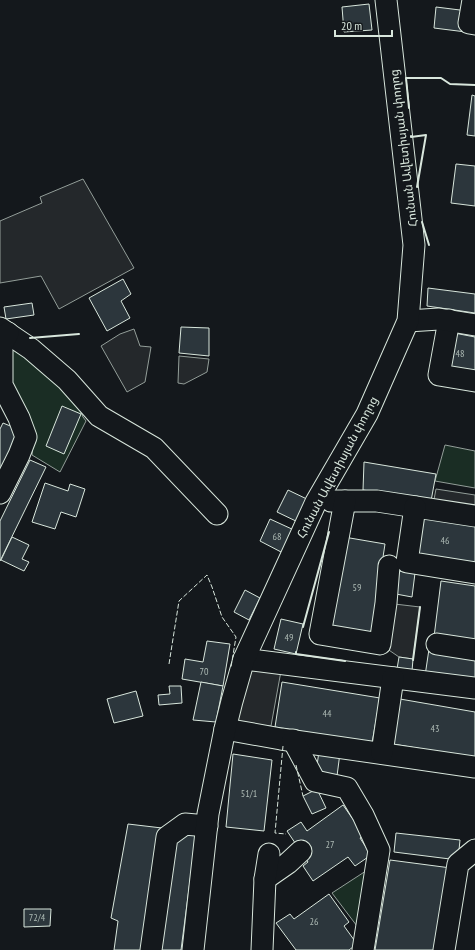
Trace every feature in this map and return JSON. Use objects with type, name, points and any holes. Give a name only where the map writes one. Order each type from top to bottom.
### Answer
[{"type":"street","name":"Հունան Ավետիսյան փողոց","points":[[193,950],[208,814],[225,729],[244,659],[316,502],[367,414],[408,321],[414,245],[386,0]]},
{"type":"street","points":[[473,0],[469,23],[475,24]]},
{"type":"street","points":[[408,321],[439,319],[475,325]]},
{"type":"street","points":[[449,320],[439,375],[475,381]]},
{"type":"street","points":[[0,493],[19,455],[26,437],[19,418],[2,385],[2,345],[4,330],[31,349],[67,380],[99,416],[154,448],[217,514]]},
{"type":"street","points":[[345,501],[320,634],[380,644],[386,603],[389,566]]},
{"type":"street","points":[[316,502],[377,501],[475,516]]},
{"type":"street","points":[[415,507],[407,562],[475,573]]},
{"type":"street","points":[[437,644],[475,650]]},
{"type":"street","points":[[244,659],[475,688]]},
{"type":"street","points":[[382,753],[392,678]]},
{"type":"street","points":[[225,729],[281,739],[475,767]]},
{"type":"street","points":[[293,740],[315,781],[347,788],[363,815],[379,850],[363,950]]},
{"type":"street","points":[[151,950],[167,837],[185,824],[206,826]]},
{"type":"street","points":[[444,950],[458,864],[475,850]]},
{"type":"street","points":[[266,879],[288,863],[301,851]]},
{"type":"street","points":[[262,950],[269,854]]},
{"type":"green space","points":[[14,349],[31,358],[77,403],[86,421],[60,472],[32,455],[34,435],[9,390],[5,352]]},
{"type":"green space","points":[[445,445],[475,451],[475,488],[435,481]]},
{"type":"green space","points":[[372,867],[360,930],[332,893]]},
{"type":"shaded area","points":[[83,179],[134,268],[59,309],[41,276],[0,283],[0,221],[42,203],[40,197]]},
{"type":"shaded area","points":[[134,329],[140,346],[151,347],[145,382],[127,392],[101,346],[120,334]]},
{"type":"shaded area","points":[[179,356],[209,359],[207,372],[184,384],[178,383]]},
{"type":"shaded area","points":[[436,489],[475,495],[475,516],[432,510]]},
{"type":"shaded area","points":[[386,603],[420,607],[413,659],[399,657],[380,644]]},
{"type":"shaded area","points":[[247,666],[281,671],[271,726],[232,723]]},
{"type":"building","points":[[369,4],[372,30],[344,32],[342,7]]},
{"type":"building","points":[[436,7],[468,11],[466,32],[434,28]]},
{"type":"building","points":[[472,95],[475,96],[475,136],[467,135]]},
{"type":"building","points":[[456,164],[475,166],[475,206],[451,203]]},
{"type":"building","points":[[123,279],[131,294],[121,301],[130,318],[107,331],[89,298]]},
{"type":"building","points":[[428,288],[475,294],[475,313],[427,306]]},
{"type":"building","points":[[32,303],[34,315],[6,319],[4,307]]},
{"type":"building","points":[[181,327],[209,328],[209,356],[179,353]]},
{"type":"building","points":[[449,332],[475,337],[475,375],[443,370]]},
{"type":"building","points":[[62,406],[81,414],[64,454],[46,446]]},
{"type":"building","points":[[3,423],[20,430],[0,473],[0,429]]},
{"type":"building","points":[[30,460],[46,467],[0,561],[0,521]]},
{"type":"building","points":[[364,462],[436,474],[431,501],[363,490]]},
{"type":"building","points":[[45,483],[68,491],[70,484],[85,489],[76,517],[61,512],[55,529],[32,522]]},
{"type":"building","points":[[288,490],[311,501],[300,523],[277,512]]},
{"type":"building","points":[[419,516],[475,526],[475,565],[413,554]]},
{"type":"building","points":[[270,519],[294,530],[283,553],[260,541]]},
{"type":"building","points":[[12,537],[29,545],[22,559],[29,562],[24,571],[1,560]]},
{"type":"building","points":[[344,537],[385,544],[371,636],[330,630]]},
{"type":"building","points":[[399,571],[415,573],[412,597],[396,594]]},
{"type":"building","points":[[441,581],[475,586],[475,642],[434,637]]},
{"type":"building","points":[[245,590],[260,598],[249,620],[234,612]]},
{"type":"building","points":[[281,619],[303,624],[296,654],[274,649]]},
{"type":"building","points":[[207,641],[230,644],[223,686],[182,679],[185,659],[203,662]]},
{"type":"building","points":[[429,649],[475,655],[475,683],[425,676]]},
{"type":"building","points":[[399,657],[413,659],[412,671],[397,669]]},
{"type":"building","points":[[201,682],[223,686],[216,722],[193,720]]},
{"type":"building","points":[[282,682],[380,698],[372,743],[275,727]]},
{"type":"building","points":[[169,686],[181,686],[182,703],[159,705],[158,695],[170,694]]},
{"type":"building","points":[[136,691],[143,716],[114,723],[107,699]]},
{"type":"building","points":[[400,699],[475,712],[475,758],[393,744]]},
{"type":"building","points":[[319,751],[340,753],[337,776],[316,773]]},
{"type":"building","points":[[233,754],[272,760],[264,831],[226,827]]},
{"type":"building","points":[[317,789],[326,808],[312,814],[303,796]]},
{"type":"building","points":[[343,805],[364,835],[360,838],[371,855],[355,866],[348,857],[313,881],[303,866],[308,862],[287,831],[301,822],[307,831]]},
{"type":"building","points":[[128,824],[162,828],[142,950],[114,950],[118,921],[111,918]]},
{"type":"building","points":[[396,833],[460,840],[458,860],[394,852]]},
{"type":"building","points":[[185,834],[196,835],[181,950],[159,950],[173,842]]},
{"type":"building","points":[[390,860],[451,868],[438,950],[375,950]]},
{"type":"building","points":[[329,894],[349,922],[344,926],[357,944],[349,950],[296,950],[276,923],[290,914],[294,919]]},
{"type":"building","points":[[24,909],[51,909],[50,926],[24,927]]},
{"type":"fence","points":[[169,664],[179,601],[207,575],[222,617],[236,637],[231,667]]},
{"type":"fence","points":[[283,746],[275,833],[286,834]]},
{"type":"fence","points":[[296,765],[303,796]]},
{"type":"wall","points":[[409,108],[406,78],[441,78],[450,84],[475,85]]},
{"type":"wall","points":[[411,136],[426,135],[417,187]]},
{"type":"wall","points":[[422,222],[429,245]]},
{"type":"wall","points":[[31,338],[79,334]]},
{"type":"wall","points":[[303,627],[329,532]]},
{"type":"wall","points":[[413,660],[420,607]]},
{"type":"wall","points":[[296,652],[296,654],[345,661]]}]
